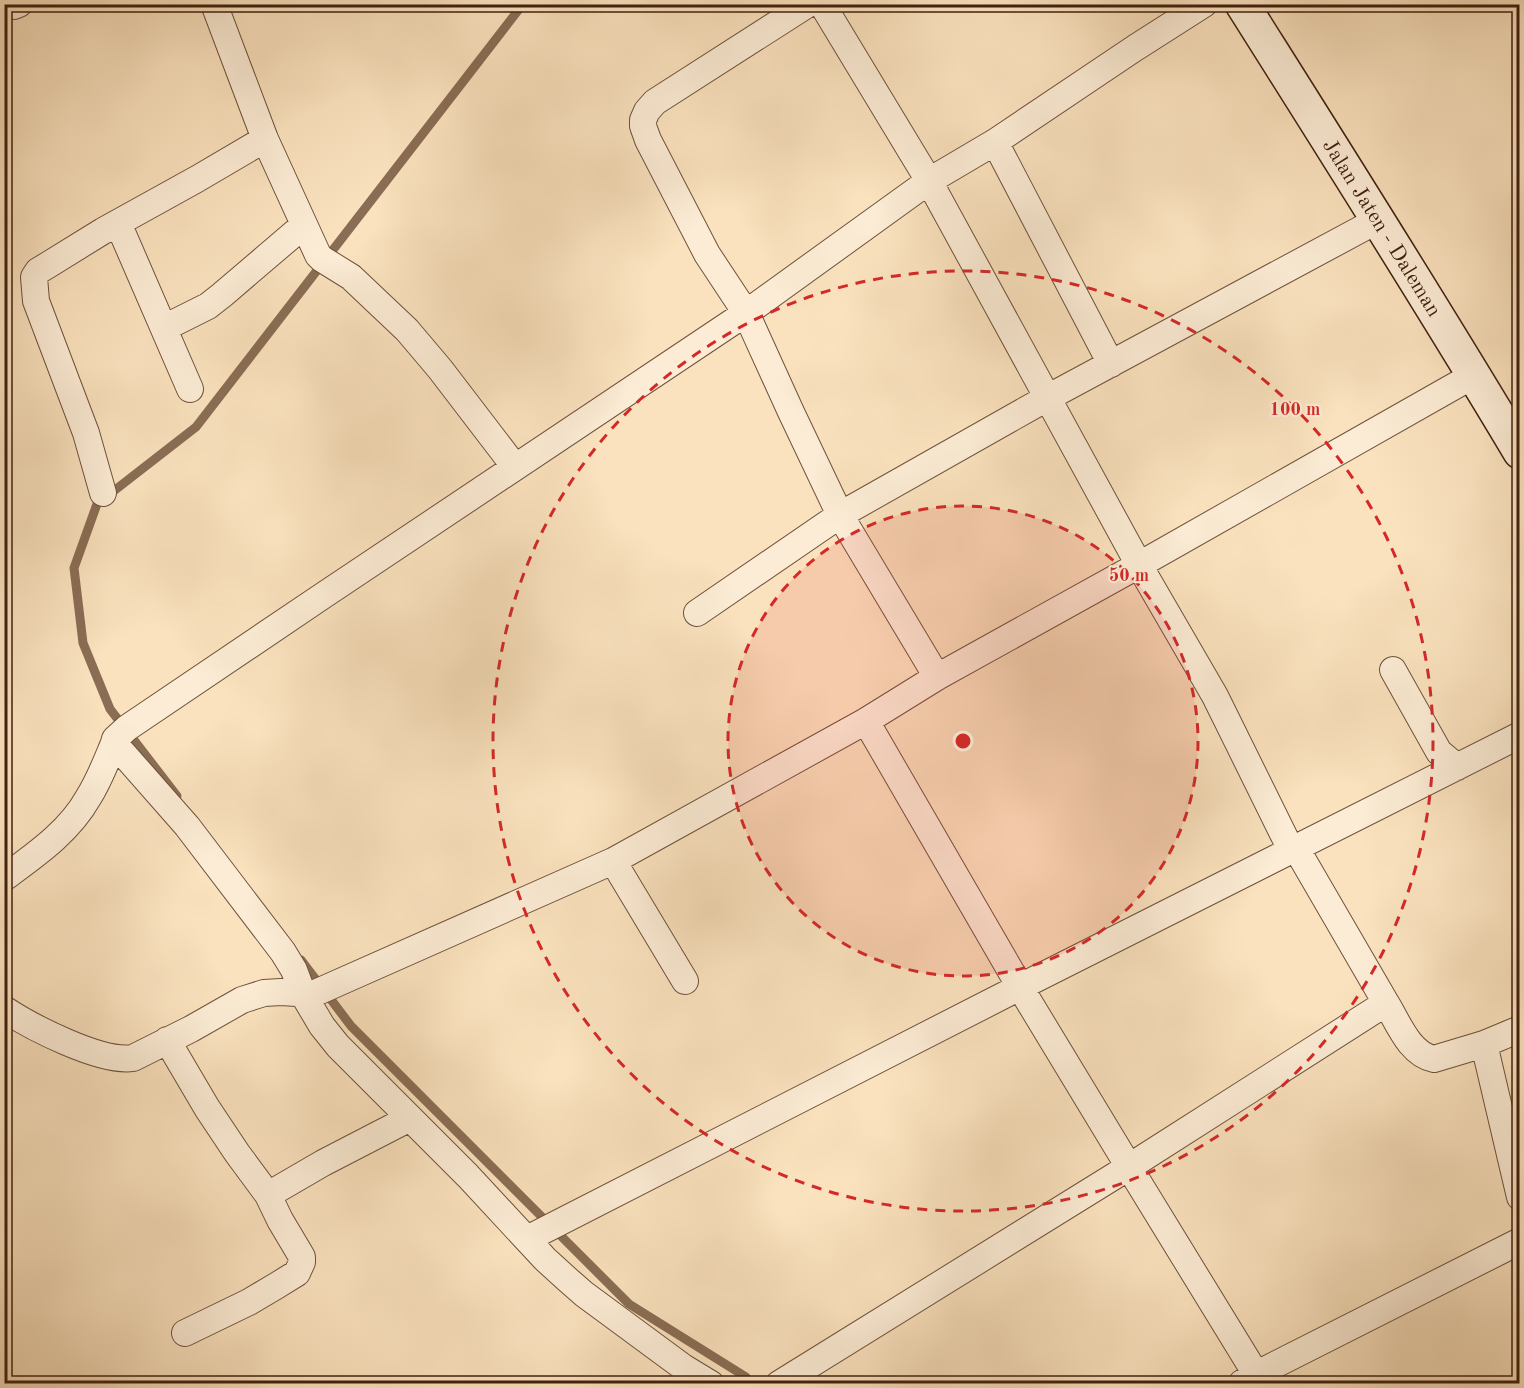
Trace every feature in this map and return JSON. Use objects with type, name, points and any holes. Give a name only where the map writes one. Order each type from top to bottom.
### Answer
[{"type":"main road","name":"Jalan Jaten - Daleman","points":[[1242,4],[1520,452]]},
{"type":"street","points":[[214,4],[265,139],[318,255],[351,277],[407,330],[515,467]]},
{"type":"street","points":[[808,4],[655,102],[647,111],[643,126],[661,167],[707,254],[746,313],[840,515],[937,677]]},
{"type":"street","points":[[822,4],[929,181],[1047,398],[1215,696],[1294,849],[1408,1039],[1419,1053],[1434,1059],[1484,1044],[1520,1029]]},
{"type":"street","points":[[4,878],[51,842],[78,813],[88,799],[119,736],[746,313],[929,181],[995,142],[1203,4]]},
{"type":"street","points":[[103,493],[86,433],[36,301],[34,277],[38,271],[118,223],[265,139]]},
{"type":"street","points":[[995,142],[1111,364]]},
{"type":"street","points":[[697,613],[840,515],[1047,398],[1378,220]]},
{"type":"street","points":[[118,223],[190,389]]},
{"type":"street","points":[[164,328],[207,306],[222,295],[304,225]]},
{"type":"street","points":[[4,1009],[60,1039],[100,1054],[118,1058],[133,1058],[242,1000],[264,993],[314,992],[613,861],[866,721],[937,677],[1140,565],[1474,375]]},
{"type":"street","points":[[1393,670],[1439,752],[1457,767]]},
{"type":"street","points":[[866,721],[1020,987],[1254,1380],[1520,1241]]},
{"type":"street","points":[[538,1234],[1020,987],[1520,735]]},
{"type":"street","points":[[119,736],[283,952],[294,970],[314,992],[322,1026],[338,1046],[468,1176],[538,1234],[545,1259],[584,1294],[683,1367],[711,1383]]},
{"type":"street","points":[[613,861],[685,981]]},
{"type":"street","points":[[780,1383],[1129,1167],[1386,1003]]},
{"type":"street","points":[[167,1040],[207,1108],[268,1195],[302,1257],[297,1273],[249,1302],[185,1333]]},
{"type":"street","points":[[1484,1044],[1520,1197]]},
{"type":"street","points":[[268,1195],[323,1163],[410,1118]]},
{"type":"waterway","points":[[177,796],[110,709],[83,643],[74,568],[97,504],[196,427],[523,4]]},
{"type":"waterway","points":[[301,960],[351,1026],[629,1304],[746,1377],[750,1384]]}]
